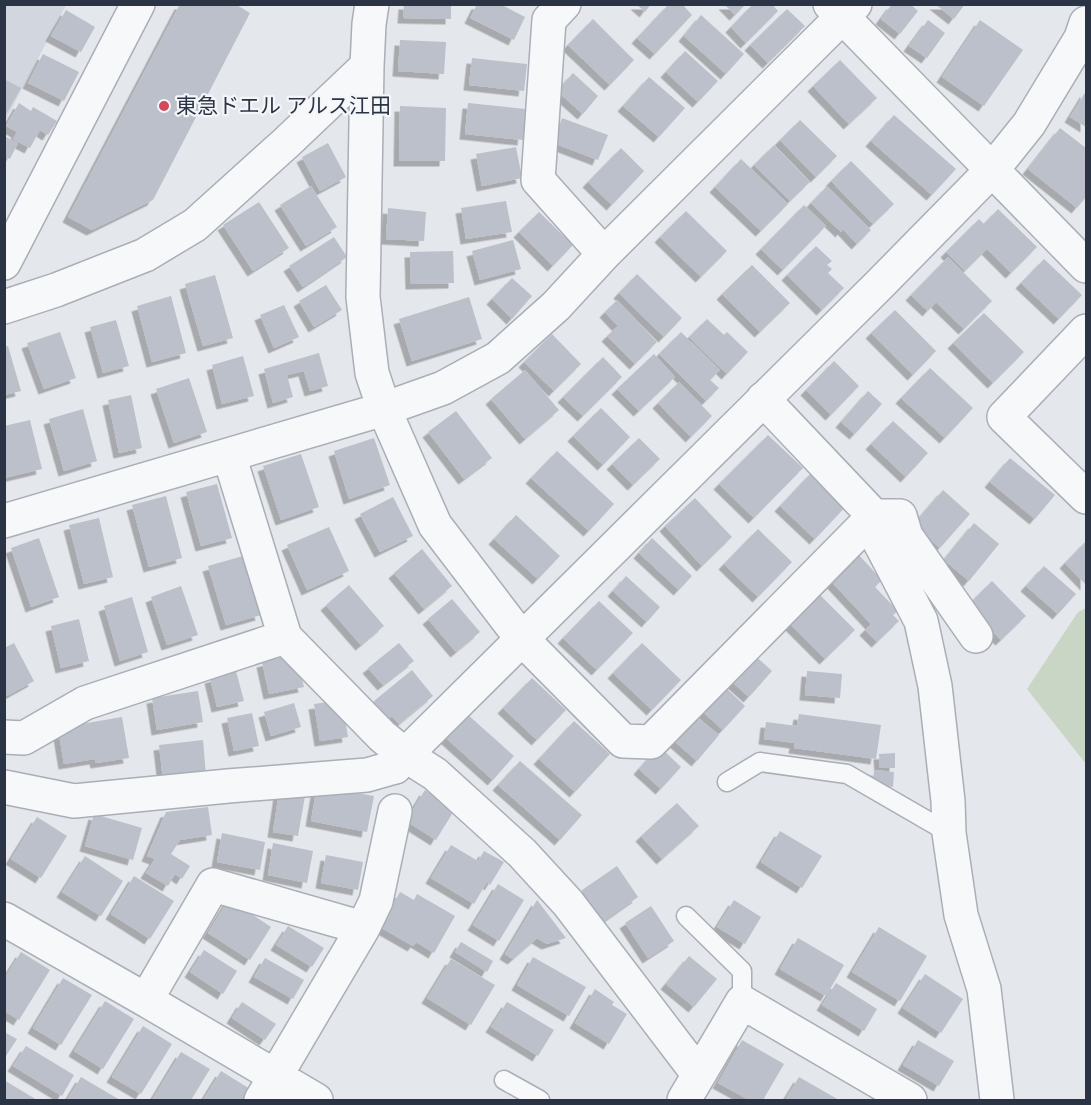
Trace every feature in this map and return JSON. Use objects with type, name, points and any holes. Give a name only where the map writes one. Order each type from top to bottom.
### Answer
[{"type":"street","points":[[4,263],[138,4]]},
{"type":"street","points":[[372,4],[367,66],[363,297],[372,373],[384,409],[435,525],[522,639],[623,741],[651,742],[874,516],[900,516],[906,536],[976,636]]},
{"type":"street","points":[[564,4],[549,20],[538,180],[604,254]]},
{"type":"street","points":[[4,521],[384,409],[443,388],[498,358],[556,306],[842,9],[992,170],[1086,266]]},
{"type":"street","points":[[4,787],[74,801],[367,775],[400,761],[992,170],[1029,124],[1081,38],[1086,23]]},
{"type":"street","points":[[4,307],[56,290],[145,255],[195,225],[367,66]]},
{"type":"street","points":[[1086,331],[1004,417],[1086,497]]},
{"type":"street","points":[[763,399],[874,516],[876,535],[921,621],[934,686],[948,801],[949,833],[961,915],[984,988],[997,1101]]},
{"type":"street","points":[[229,455],[285,637],[382,736],[400,761],[435,774],[522,853],[568,903],[692,1088],[742,1002],[877,1092],[910,1101]]},
{"type":"street","points":[[4,737],[24,738],[85,703],[285,637]]},
{"type":"street","points":[[268,1089],[363,928],[376,900],[395,811]]},
{"type":"street","points":[[146,1000],[213,885],[363,928]]},
{"type":"street","points":[[4,919],[146,1000],[268,1089],[316,1101]]},
{"type":"lane","points":[[727,782],[760,762],[847,774],[949,833]]},
{"type":"lane","points":[[686,916],[742,971],[742,1002]]},
{"type":"lane","points":[[504,1080],[540,1101]]},
{"type":"shaded area","points":[[5,5],[66,5],[5,121]]},
{"type":"green space","points":[[1086,608],[1086,764],[1027,689],[1078,612]]},
{"type":"building","name":"東急ドエル アルス江田","points":[[180,4],[235,4],[250,13],[153,200],[92,230],[68,217]]},
{"type":"building","points":[[404,4],[451,4],[451,19],[403,18]]},
{"type":"building","points":[[477,4],[500,4],[525,17],[514,40],[470,18]]},
{"type":"building","points":[[636,4],[651,4],[645,12]]},
{"type":"building","points":[[669,4],[682,4],[692,15],[655,54],[637,38]]},
{"type":"building","points":[[724,4],[746,4],[735,15]]},
{"type":"building","points":[[753,4],[772,4],[778,11],[746,43],[731,27]]},
{"type":"building","points":[[892,4],[910,4],[918,11],[900,34],[881,19]]},
{"type":"building","points":[[935,4],[965,4],[954,19]]},
{"type":"building","points":[[787,9],[805,26],[768,63],[750,45]]},
{"type":"building","points":[[66,10],[95,27],[81,52],[51,36]]},
{"type":"building","points":[[701,15],[744,54],[726,74],[684,36]]},
{"type":"building","points":[[593,19],[634,60],[610,85],[568,45]]},
{"type":"building","points":[[928,20],[945,33],[927,58],[909,46]]},
{"type":"building","points":[[980,20],[1023,50],[984,106],[942,77]]},
{"type":"building","points":[[400,40],[446,42],[444,74],[398,71]]},
{"type":"building","points":[[685,51],[718,81],[698,102],[666,72]]},
{"type":"building","points":[[43,54],[79,72],[64,101],[28,83]]},
{"type":"building","points":[[472,58],[527,64],[524,91],[469,85]]},
{"type":"building","points":[[840,60],[877,98],[849,124],[813,86]]},
{"type":"building","points":[[573,73],[598,96],[583,114],[557,91]]},
{"type":"building","points":[[649,77],[685,108],[659,137],[623,106]]},
{"type":"building","points":[[4,79],[21,88],[4,118]]},
{"type":"building","points":[[1086,91],[1086,127],[1070,117]]},
{"type":"building","points":[[19,103],[31,111],[33,107],[57,121],[48,135],[40,130],[30,148],[13,139],[17,132],[6,126]]},
{"type":"building","points":[[468,103],[526,109],[523,140],[465,134]]},
{"type":"building","points":[[400,106],[446,108],[445,161],[399,161]]},
{"type":"building","points":[[894,115],[956,169],[932,195],[871,141]]},
{"type":"building","points":[[562,118],[608,135],[598,160],[553,143]]},
{"type":"building","points":[[800,120],[837,156],[816,177],[780,140]]},
{"type":"building","points":[[1060,128],[1086,148],[1086,197],[1077,208],[1028,169]]},
{"type":"building","points":[[4,136],[18,143],[10,159],[4,156]]},
{"type":"building","points":[[328,143],[346,177],[320,191],[302,157]]},
{"type":"building","points":[[774,145],[810,182],[790,201],[754,165]]},
{"type":"building","points":[[516,147],[522,178],[482,186],[476,154]]},
{"type":"building","points":[[621,148],[644,171],[612,205],[588,182]]},
{"type":"building","points":[[741,159],[788,204],[761,231],[715,187]]},
{"type":"building","points":[[851,161],[894,204],[873,224],[831,181]]},
{"type":"building","points":[[311,186],[337,227],[306,246],[280,205]]},
{"type":"building","points":[[827,186],[871,230],[857,244],[843,229],[841,232],[811,203]]},
{"type":"building","points":[[506,201],[512,232],[466,239],[461,208]]},
{"type":"building","points":[[259,202],[289,248],[253,271],[223,225]]},
{"type":"building","points":[[804,205],[826,226],[783,270],[761,249]]},
{"type":"building","points":[[388,208],[426,212],[424,241],[386,239]]},
{"type":"building","points":[[998,209],[1037,247],[1011,273],[987,249],[965,271],[946,252],[979,219],[984,224]]},
{"type":"building","points":[[686,211],[727,251],[701,277],[660,237]]},
{"type":"building","points":[[539,212],[573,245],[553,266],[519,232]]},
{"type":"building","points":[[334,237],[347,257],[303,287],[289,266]]},
{"type":"building","points":[[513,240],[521,269],[480,280],[472,251]]},
{"type":"building","points":[[816,246],[832,261],[827,265],[832,269],[828,273],[844,288],[822,310],[787,275]]},
{"type":"building","points":[[453,251],[454,283],[411,284],[410,252]]},
{"type":"building","points":[[948,257],[992,301],[964,329],[936,302],[928,311],[911,295]]},
{"type":"building","points":[[1044,259],[1082,295],[1059,319],[1021,283]]},
{"type":"building","points":[[752,265],[790,303],[760,332],[722,294]]},
{"type":"building","points":[[637,274],[682,318],[664,337],[619,293]]},
{"type":"building","points":[[215,275],[233,338],[203,346],[185,284]]},
{"type":"building","points":[[512,278],[532,296],[512,319],[492,299]]},
{"type":"building","points":[[326,285],[342,310],[314,327],[299,301]]},
{"type":"building","points":[[171,296],[186,353],[152,362],[137,306]]},
{"type":"building","points":[[469,297],[482,339],[412,361],[399,319]]},
{"type":"building","points":[[617,300],[657,342],[635,364],[607,336],[618,326],[605,312]]},
{"type":"building","points":[[284,305],[299,337],[274,348],[260,315]]},
{"type":"building","points":[[895,310],[936,351],[913,375],[871,333]]},
{"type":"building","points":[[984,313],[1024,352],[993,383],[953,343]]},
{"type":"building","points":[[707,319],[724,335],[727,332],[748,352],[727,374],[689,337]]},
{"type":"building","points":[[116,320],[129,366],[103,373],[90,327]]},
{"type":"building","points":[[60,332],[76,378],[44,389],[27,343]]},
{"type":"building","points":[[681,332],[720,370],[710,380],[719,388],[706,401],[659,354]]},
{"type":"building","points":[[552,334],[581,364],[554,391],[524,362]]},
{"type":"building","points":[[8,346],[21,391],[4,395],[4,347]]},
{"type":"building","points":[[319,353],[328,386],[310,391],[304,371],[287,375],[293,397],[273,403],[264,369]]},
{"type":"building","points":[[654,354],[675,377],[639,411],[617,389]]},
{"type":"building","points":[[243,356],[254,396],[222,404],[212,365]]},
{"type":"building","points":[[603,357],[622,377],[583,416],[563,397]]},
{"type":"building","points":[[834,361],[859,386],[831,415],[806,390]]},
{"type":"building","points":[[930,368],[973,408],[945,438],[901,398]]},
{"type":"building","points":[[525,370],[559,410],[525,439],[491,399]]},
{"type":"building","points":[[189,378],[207,432],[174,443],[156,389]]},
{"type":"building","points":[[679,382],[712,416],[691,437],[658,403]]},
{"type":"building","points":[[868,391],[882,404],[855,434],[841,422]]},
{"type":"building","points":[[131,395],[142,448],[119,453],[108,400]]},
{"type":"building","points":[[601,408],[630,437],[603,465],[573,436]]},
{"type":"building","points":[[83,409],[97,461],[64,471],[49,419]]},
{"type":"building","points":[[456,411],[492,458],[464,479],[428,432]]},
{"type":"building","points":[[30,420],[42,469],[4,478],[4,426]]},
{"type":"building","points":[[893,421],[928,453],[906,477],[871,444]]},
{"type":"building","points":[[768,435],[803,468],[754,518],[719,484]]},
{"type":"building","points":[[374,438],[390,485],[349,499],[334,451]]},
{"type":"building","points":[[639,438],[660,459],[633,485],[612,464]]},
{"type":"building","points":[[557,451],[614,504],[589,531],[531,478]]},
{"type":"building","points":[[301,454],[319,507],[281,520],[263,466]]},
{"type":"building","points":[[1010,458],[1055,495],[1035,519],[990,482]]},
{"type":"building","points":[[813,471],[848,504],[815,539],[780,506]]},
{"type":"building","points":[[217,484],[232,538],[201,546],[186,492]]},
{"type":"building","points":[[943,490],[970,514],[940,548],[913,525]]},
{"type":"building","points":[[166,496],[182,558],[149,567],[132,505]]},
{"type":"building","points":[[393,497],[413,536],[380,552],[360,514]]},
{"type":"building","points":[[695,498],[732,537],[702,566],[665,526]]},
{"type":"building","points":[[516,515],[560,556],[538,579],[494,539]]},
{"type":"building","points":[[99,518],[113,577],[84,584],[69,525]]},
{"type":"building","points":[[974,523],[999,544],[969,581],[944,560]]},
{"type":"building","points":[[329,527],[349,571],[307,590],[287,545]]},
{"type":"building","points":[[758,529],[792,562],[758,597],[724,564]]},
{"type":"building","points":[[39,538],[59,597],[31,607],[11,548]]},
{"type":"building","points":[[652,538],[692,576],[679,590],[639,553]]},
{"type":"building","points":[[1086,541],[1086,585],[1065,563]]},
{"type":"building","points":[[422,549],[452,586],[424,609],[394,573]]},
{"type":"building","points":[[857,553],[882,580],[875,587],[898,611],[893,615],[899,621],[877,642],[865,630],[871,624],[829,579]]},
{"type":"building","points":[[243,556],[261,615],[226,625],[208,566]]},
{"type":"building","points":[[1044,566],[1076,594],[1058,614],[1026,586]]},
{"type":"building","points":[[626,576],[660,607],[647,622],[613,591]]},
{"type":"building","points":[[992,581],[1026,616],[1001,640],[967,606]]},
{"type":"building","points":[[349,585],[384,626],[361,645],[326,605]]},
{"type":"building","points":[[181,586],[198,635],[167,645],[151,597]]},
{"type":"building","points":[[816,591],[855,630],[825,659],[786,620]]},
{"type":"building","points":[[132,597],[148,652],[120,661],[104,606]]},
{"type":"building","points":[[452,599],[480,632],[456,652],[428,619]]},
{"type":"building","points":[[599,601],[633,633],[597,670],[563,638]]},
{"type":"building","points":[[79,619],[89,661],[61,668],[51,626]]},
{"type":"building","points":[[14,643],[34,681],[7,696],[4,691],[4,648]]},
{"type":"building","points":[[399,643],[414,661],[383,685],[368,668]]},
{"type":"building","points":[[642,643],[681,680],[652,710],[613,673]]},
{"type":"building","points":[[296,654],[304,687],[269,694],[262,662]]},
{"type":"building","points":[[753,654],[772,671],[749,697],[730,680]]},
{"type":"building","points":[[412,670],[433,696],[399,724],[392,716],[388,719],[374,701]]},
{"type":"building","points":[[236,671],[244,701],[217,707],[210,678]]},
{"type":"building","points":[[807,671],[842,674],[840,698],[805,695]]},
{"type":"building","points":[[532,678],[566,710],[537,740],[503,708]]},
{"type":"building","points":[[724,686],[745,706],[723,730],[702,711]]},
{"type":"building","points":[[198,691],[203,722],[157,730],[152,698]]},
{"type":"building","points":[[342,700],[348,737],[320,741],[314,704]]},
{"type":"building","points":[[294,703],[301,727],[271,736],[264,712]]},
{"type":"building","points":[[252,713],[259,746],[234,751],[227,718]]},
{"type":"building","points":[[467,714],[514,756],[493,780],[446,738]]},
{"type":"building","points":[[693,714],[719,735],[697,761],[672,739]]},
{"type":"building","points":[[799,714],[881,725],[876,759],[794,748],[795,743],[764,739],[766,722],[797,726]]},
{"type":"building","points":[[122,717],[129,758],[96,763],[95,759],[64,764],[58,728]]},
{"type":"building","points":[[574,721],[610,754],[575,792],[539,759]]},
{"type":"building","points":[[203,740],[206,775],[163,779],[159,745]]},
{"type":"building","points":[[659,746],[681,767],[661,789],[639,769]]},
{"type":"building","points":[[895,753],[895,768],[880,768],[879,754]]},
{"type":"building","points":[[520,761],[582,815],[560,840],[498,785]]},
{"type":"building","points":[[874,770],[894,772],[893,787],[873,785]]},
{"type":"building","points":[[317,786],[374,796],[367,832],[311,821]]},
{"type":"building","points":[[425,790],[455,809],[436,840],[406,821]]},
{"type":"building","points":[[279,792],[305,796],[298,836],[273,832]]},
{"type":"building","points":[[677,803],[699,826],[662,859],[641,836]]},
{"type":"building","points":[[208,807],[212,835],[180,840],[171,854],[190,866],[182,879],[175,874],[168,886],[146,873],[155,859],[147,856],[166,812]]},
{"type":"building","points":[[94,814],[142,828],[133,860],[85,846]]},
{"type":"building","points":[[37,817],[67,836],[41,878],[11,859]]},
{"type":"building","points":[[780,831],[822,856],[802,888],[761,862]]},
{"type":"building","points":[[222,833],[265,842],[260,870],[217,862]]},
{"type":"building","points":[[273,843],[313,851],[307,883],[268,875]]},
{"type":"building","points":[[451,845],[478,861],[484,851],[504,862],[490,885],[487,882],[474,904],[431,878]]},
{"type":"building","points":[[326,855],[363,862],[358,890],[321,883]]},
{"type":"building","points":[[85,856],[123,881],[101,916],[62,892]]},
{"type":"building","points":[[617,866],[638,897],[604,921],[582,890]]},
{"type":"building","points":[[134,876],[174,901],[150,939],[111,914]]},
{"type":"building","points":[[498,884],[524,900],[499,941],[473,925]]},
{"type":"building","points":[[400,892],[414,900],[417,894],[455,916],[434,953],[416,942],[413,946],[380,927]]},
{"type":"building","points":[[229,899],[271,927],[250,960],[208,933]]},
{"type":"building","points":[[537,900],[566,938],[547,944],[537,938],[513,959],[505,954]]},
{"type":"building","points":[[734,900],[761,917],[745,944],[717,927]]},
{"type":"building","points":[[651,906],[674,941],[648,958],[625,923]]},
{"type":"building","points":[[288,926],[324,948],[312,967],[276,945]]},
{"type":"building","points":[[879,927],[927,956],[900,1001],[852,972]]},
{"type":"building","points":[[798,938],[844,965],[826,996],[780,969]]},
{"type":"building","points":[[461,942],[493,961],[487,972],[455,952]]},
{"type":"building","points":[[204,950],[237,971],[223,994],[190,972]]},
{"type":"building","points":[[21,952],[50,970],[19,1020],[4,1011],[4,979]]},
{"type":"building","points":[[689,956],[717,979],[694,1007],[666,984]]},
{"type":"building","points":[[533,957],[586,987],[569,1016],[517,985]]},
{"type":"building","points":[[265,958],[304,980],[293,999],[254,977]]},
{"type":"building","points":[[451,959],[495,985],[471,1025],[427,998]]},
{"type":"building","points":[[925,974],[963,999],[941,1033],[903,1008]]},
{"type":"building","points":[[63,978],[92,995],[61,1045],[33,1028]]},
{"type":"building","points":[[836,983],[877,1009],[864,1031],[822,1005]]},
{"type":"building","points":[[595,989],[614,1002],[612,1005],[627,1014],[609,1044],[575,1023]]},
{"type":"building","points":[[105,1001],[134,1019],[103,1069],[74,1051]]},
{"type":"building","points":[[242,1002],[276,1024],[265,1040],[232,1018]]},
{"type":"building","points":[[507,1002],[554,1030],[538,1056],[491,1027]]},
{"type":"building","points":[[143,1026],[172,1044],[141,1094],[112,1077]]},
{"type":"building","points":[[4,1032],[17,1039],[4,1059]]},
{"type":"building","points":[[742,1040],[784,1064],[763,1100],[749,1100],[718,1083]]},
{"type":"building","points":[[918,1040],[954,1061],[939,1086],[903,1065]]},
{"type":"building","points":[[26,1046],[74,1075],[62,1096],[13,1066]]},
{"type":"building","points":[[181,1052],[210,1069],[191,1100],[152,1100]]},
{"type":"building","points":[[221,1071],[250,1089],[243,1100],[203,1100]]},
{"type":"building","points":[[81,1077],[120,1100],[67,1100]]},
{"type":"building","points":[[799,1077],[839,1100],[785,1100]]},
{"type":"building","points":[[4,1080],[37,1100],[4,1100]]},
{"type":"place","name":"東急ドエル アルス江田","points":[[164,106]]}]
